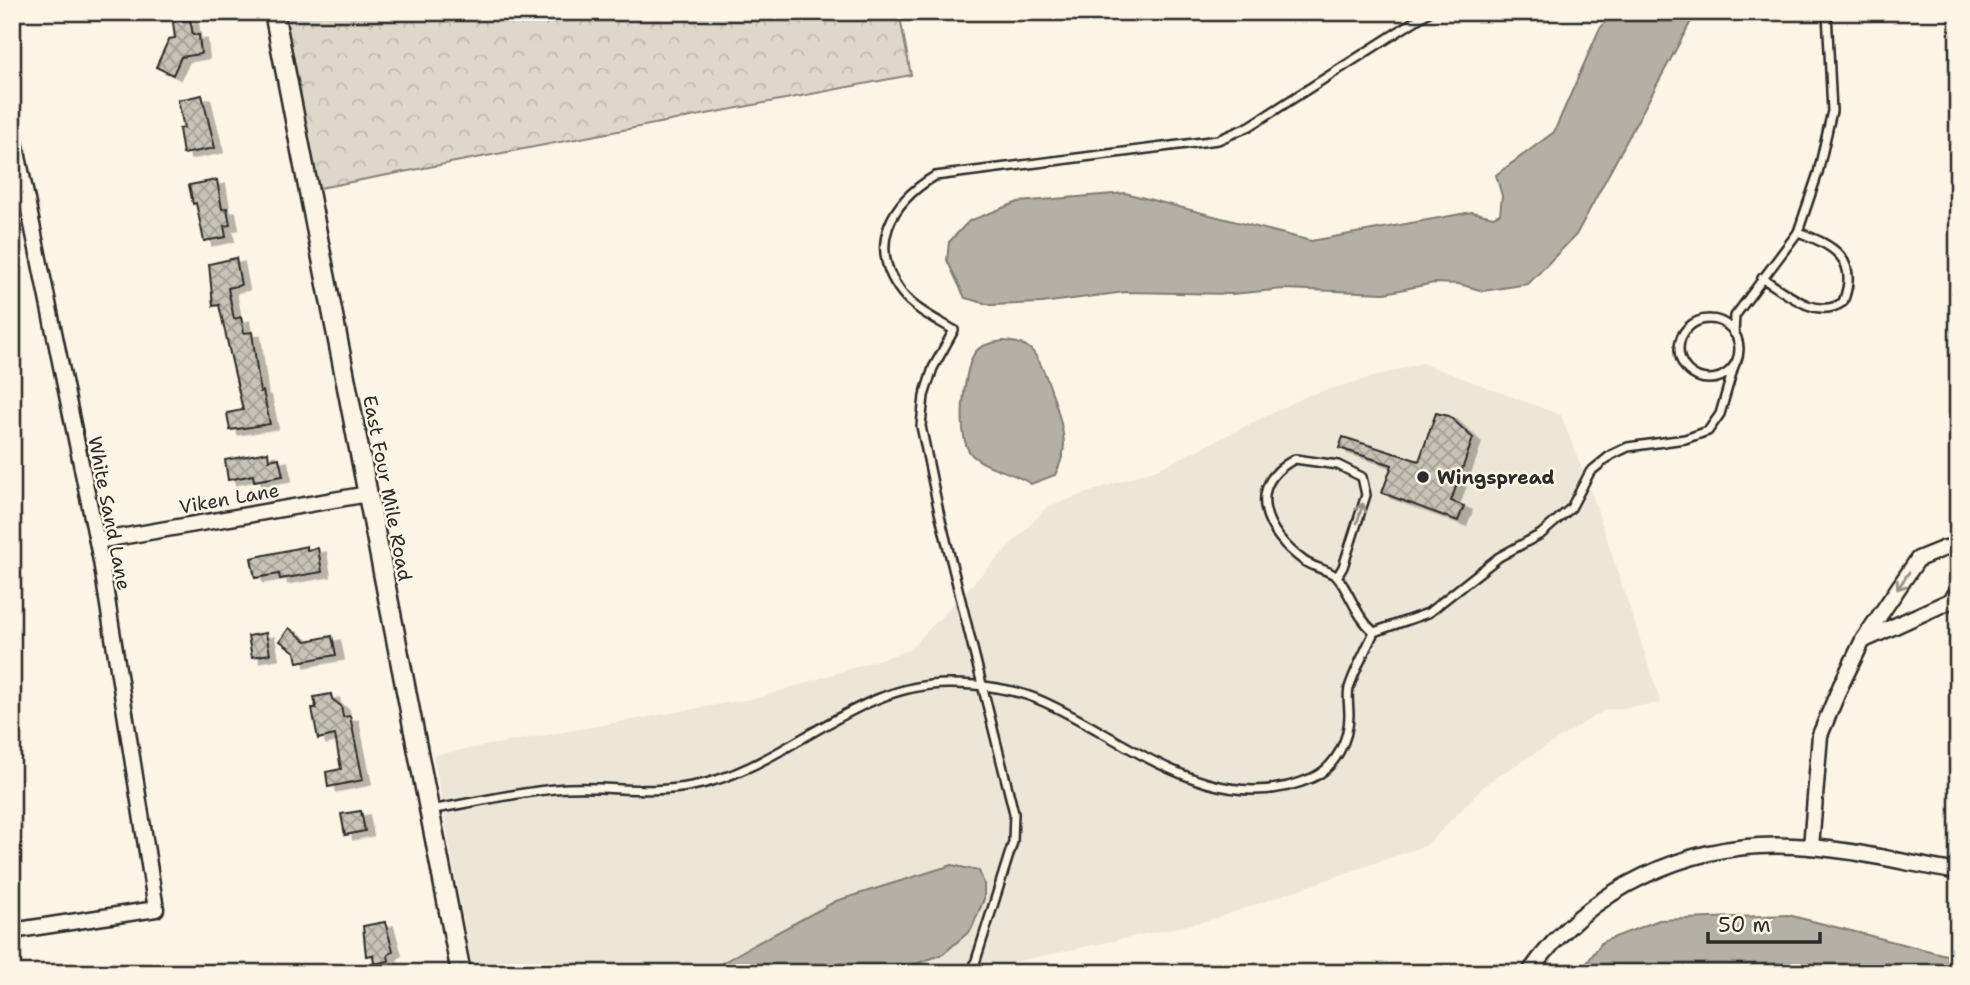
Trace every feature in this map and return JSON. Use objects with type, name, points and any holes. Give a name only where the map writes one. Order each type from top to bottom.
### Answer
[{"type":"street","name":"East Four Mile Road","points":[[274,12],[461,973]]},
{"type":"street","name":"White Sand Lane","points":[[12,127],[97,541],[156,909],[12,931]]},
{"type":"street","name":"Viken Lane","points":[[97,541],[368,494]]},
{"type":"street","points":[[1811,847],[1820,736],[1863,640],[1918,559],[1945,548],[1958,549]]},
{"type":"street","points":[[1863,640],[1950,601],[1958,591]]},
{"type":"street","points":[[1529,973],[1558,938],[1581,916],[1618,890],[1688,858],[1738,848],[1811,847],[1958,872]]},
{"type":"lane","points":[[972,973],[1013,842],[1014,813],[939,512],[922,426],[924,396],[933,368],[954,330],[922,311],[902,294],[892,276],[886,254],[886,233],[895,211],[913,189],[935,176],[1218,140],[1251,126],[1429,12]]},
{"type":"lane","points":[[429,810],[555,789],[692,786],[748,769],[850,712],[897,692],[950,684],[1007,690],[1041,701],[1189,779],[1230,788],[1282,786],[1323,772],[1340,751],[1349,720],[1349,689],[1374,632],[1428,613],[1499,557],[1541,534],[1571,508],[1590,472],[1611,455],[1628,447],[1685,439],[1708,431],[1720,414],[1739,349],[1734,333],[1735,316],[1798,232],[1818,173],[1832,111],[1827,12]]},
{"type":"lane","points":[[1762,278],[1815,309],[1830,310],[1843,302],[1848,280],[1845,260],[1828,243],[1798,232]]},
{"type":"lane","points":[[1734,333],[1719,321],[1699,321],[1684,334],[1680,354],[1683,363],[1698,377],[1718,378],[1734,366]]},
{"type":"lane","points":[[1337,577],[1343,567],[1366,495],[1362,477],[1338,465],[1295,459],[1271,475],[1263,498],[1267,515],[1289,548],[1306,562],[1337,577],[1353,608],[1374,632]]},
{"type":"shaded area","points":[[1613,12],[1696,12],[1576,235],[1528,284],[1483,291],[1459,284],[1434,283],[1385,293],[1284,289],[1232,294],[1125,292],[1042,303],[991,305],[965,298],[947,260],[949,242],[969,221],[1018,202],[1125,193],[1311,241],[1472,212],[1493,217],[1500,214],[1502,196],[1496,175],[1554,132],[1599,30]]},
{"type":"shaded area","points":[[1003,341],[1023,345],[1033,352],[1048,383],[1063,434],[1063,452],[1055,475],[1031,484],[978,460],[967,447],[964,435],[964,390],[970,363],[980,348]]},
{"type":"shaded area","points":[[1422,363],[1561,415],[1593,497],[1661,703],[1605,710],[1487,783],[1427,845],[1211,920],[981,969],[980,973],[473,973],[433,755],[761,697],[909,650],[1047,507],[1167,465],[1309,395]]},
{"type":"shaded area","points":[[952,865],[979,871],[984,883],[984,899],[971,930],[943,954],[892,973],[712,973],[719,965],[748,948],[836,901]]},
{"type":"shaded area","points":[[1788,915],[1958,958],[1958,973],[1581,971],[1602,942],[1659,920]]},
{"type":"green space","points":[[274,12],[899,12],[911,75],[309,190]]},
{"type":"building","points":[[190,19],[193,35],[199,35],[201,54],[181,57],[173,75],[156,67],[169,39],[175,38],[173,22]]},
{"type":"building","points":[[202,95],[215,148],[183,154],[179,129],[184,128],[178,100]]},
{"type":"building","points":[[217,180],[222,209],[227,208],[230,225],[224,226],[226,237],[204,241],[196,203],[193,204],[189,185]]},
{"type":"building","points":[[236,258],[241,285],[228,288],[234,319],[241,317],[244,333],[252,332],[260,392],[263,391],[270,424],[230,430],[227,413],[243,410],[219,305],[213,306],[209,264]]},
{"type":"building","name":"Wingspread","points":[[1436,413],[1449,416],[1473,438],[1451,501],[1464,506],[1458,521],[1382,493],[1392,465],[1339,448],[1343,437],[1419,461]]},
{"type":"building","points":[[268,452],[269,460],[279,458],[283,476],[254,481],[253,475],[228,480],[225,460]]},
{"type":"building","points":[[307,546],[307,550],[318,548],[322,572],[280,579],[279,574],[255,578],[251,558]]},
{"type":"building","points":[[289,628],[306,641],[332,636],[336,655],[297,662],[295,652],[280,641]]},
{"type":"building","points":[[266,633],[270,654],[252,657],[248,636]]},
{"type":"building","points":[[331,694],[332,699],[341,706],[343,717],[350,716],[363,780],[328,787],[326,772],[341,769],[335,735],[318,739],[312,708],[316,708],[314,697]]},
{"type":"building","points":[[361,811],[365,831],[345,835],[341,814]]},
{"type":"building","points":[[385,922],[393,951],[388,955],[389,961],[374,964],[373,955],[366,956],[363,926]]},
{"type":"place","name":"Wingspread","points":[[1423,477]]}]
